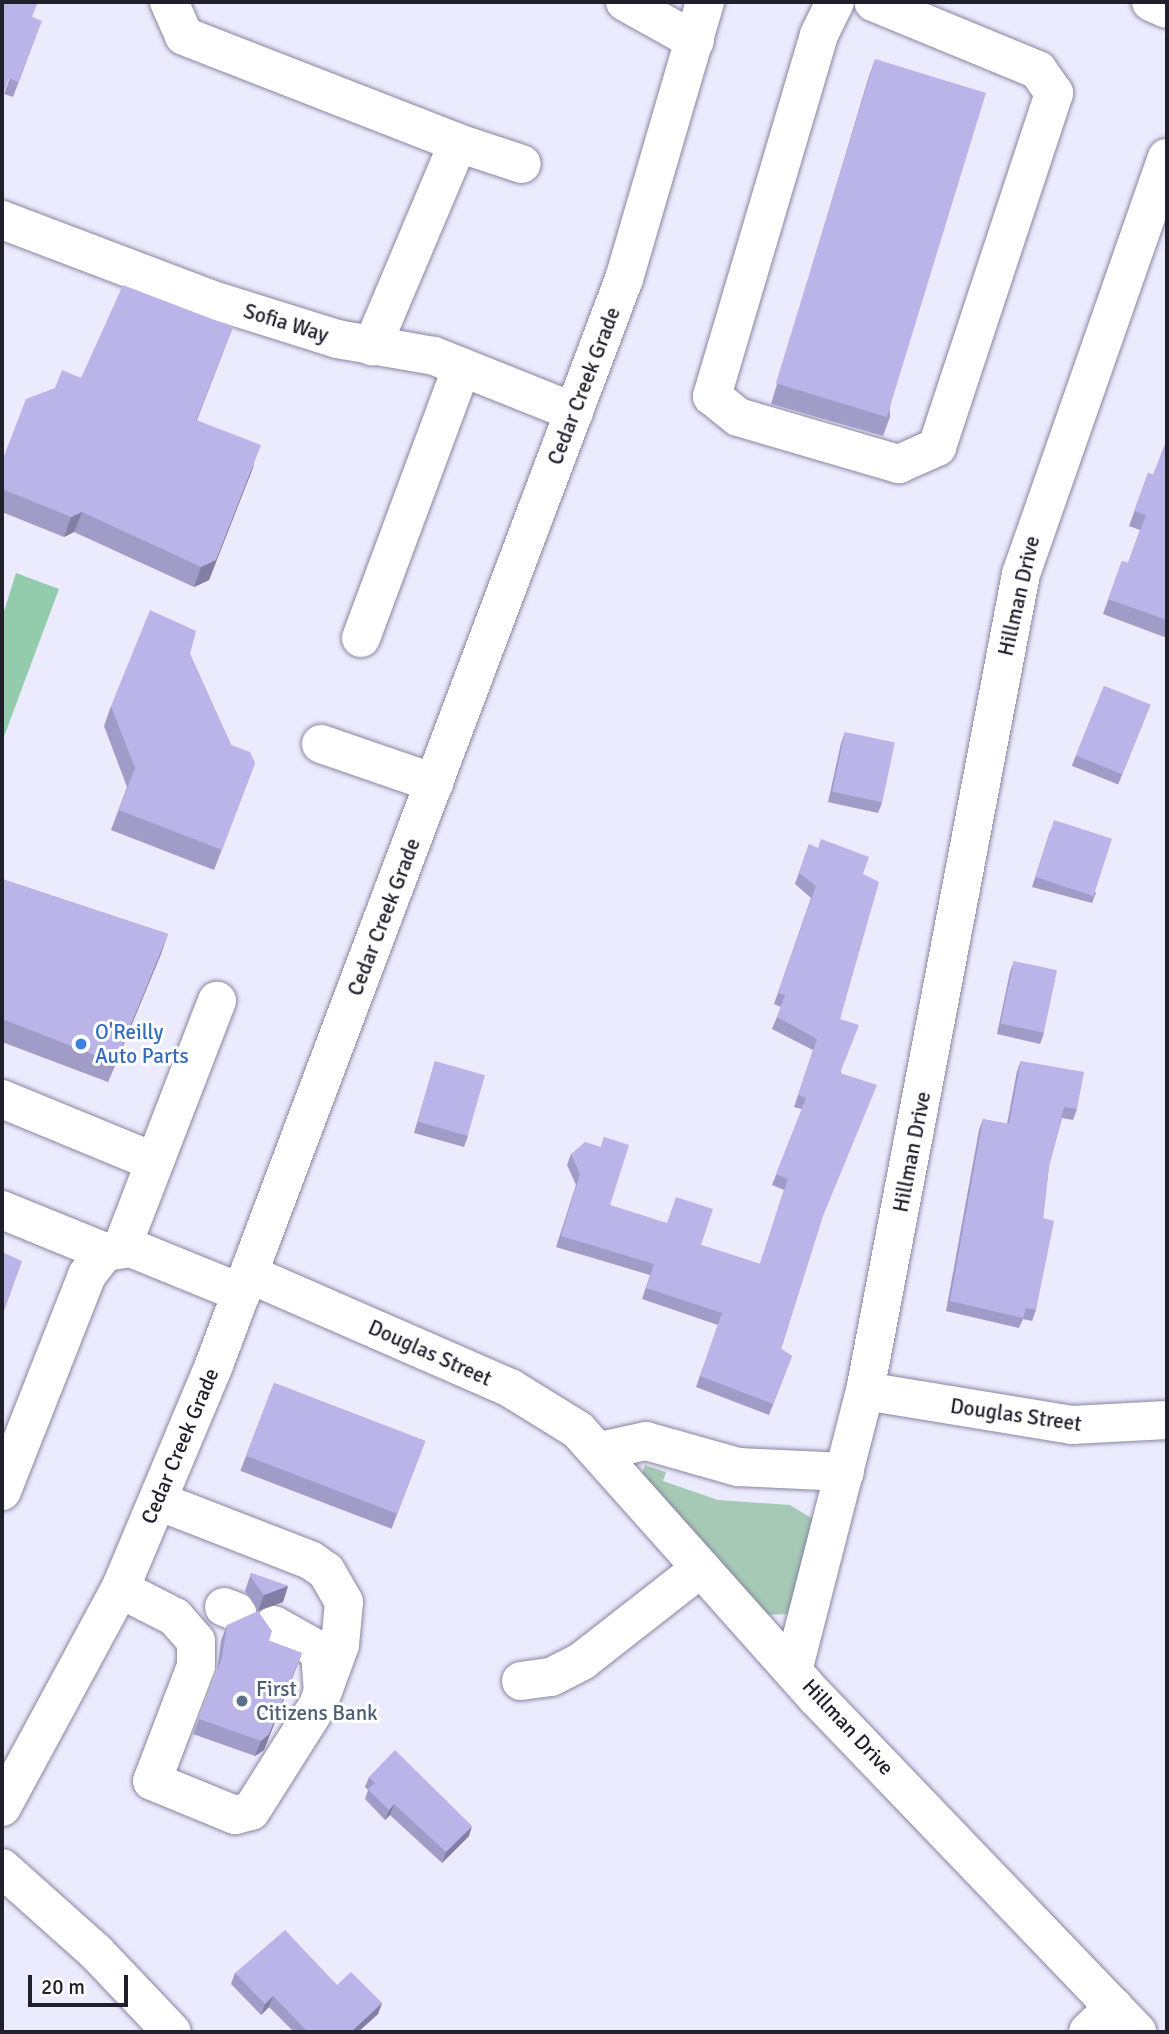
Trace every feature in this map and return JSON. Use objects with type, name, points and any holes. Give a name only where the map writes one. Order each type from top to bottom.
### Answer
[{"type":"street","points":[[169,2],[184,36],[458,143],[523,164]]},
{"type":"street","points":[[625,2],[695,41]]},
{"type":"street","name":"Cedar Creek Grade","points":[[2,1807],[120,1589],[245,1284],[624,279],[705,2]]},
{"type":"street","points":[[835,2],[826,12],[712,387],[716,404],[738,417],[880,462],[920,459],[937,447],[1054,93],[1038,70],[873,2]]},
{"type":"street","points":[[1151,2],[1167,9]]},
{"type":"street","points":[[372,347],[458,143]]},
{"type":"street","name":"Hillman Drive","points":[[1113,2024],[794,1667],[865,1391],[1021,574],[1167,158]]},
{"type":"street","name":"Sofia Way","points":[[2,220],[210,299],[372,347],[462,367],[575,412]]},
{"type":"street","points":[[361,638],[462,367]]},
{"type":"street","points":[[321,744],[434,783]]},
{"type":"street","points":[[2,1491],[87,1275],[113,1250],[155,1162],[217,1001]]},
{"type":"street","points":[[2,1099],[155,1162]]},
{"type":"street","name":"Douglas Street","points":[[2,1210],[113,1250],[245,1284],[510,1388],[600,1451],[701,1568],[794,1667]]},
{"type":"street","name":"Douglas Street","points":[[865,1391],[1072,1425],[1167,1420]]},
{"type":"street","points":[[600,1451],[646,1441],[738,1467],[845,1472]]},
{"type":"street","points":[[120,1589],[175,1617],[197,1641],[196,1666],[152,1781],[235,1815],[251,1811],[323,1692],[340,1645],[344,1602],[326,1571],[158,1501]]},
{"type":"street","points":[[521,1681],[551,1677],[582,1661],[701,1568]]},
{"type":"street","points":[[274,1625],[320,1650],[323,1692]]},
{"type":"street","points":[[2,1868],[96,1952],[172,2032]]},
{"type":"green space","points":[[16,573],[59,589],[2,742],[2,618]]},
{"type":"green space","points":[[645,1465],[666,1472],[663,1481],[718,1500],[790,1505],[811,1518],[816,1513],[791,1614],[762,1615],[642,1474]]},
{"type":"building","points":[[2,2],[38,2],[32,17],[42,21],[18,82],[9,78],[2,97]]},
{"type":"building","points":[[875,59],[986,93],[887,417],[776,383]]},
{"type":"building","points":[[123,285],[233,327],[196,420],[261,445],[216,560],[201,567],[82,512],[71,517],[2,489],[2,461],[26,399],[55,388],[62,370],[81,378]]},
{"type":"building","points":[[1166,441],[1167,620],[1108,599],[1122,561],[1128,563],[1146,515],[1134,511],[1148,473],[1153,475]]},
{"type":"building","points":[[150,610],[196,631],[190,654],[231,745],[250,752],[255,763],[222,850],[119,810],[135,768],[111,706]]},
{"type":"building","points":[[1104,686],[1150,705],[1122,774],[1076,756]]},
{"type":"building","points":[[845,732],[895,743],[882,802],[832,792]]},
{"type":"building","points":[[1054,820],[1112,839],[1093,896],[1035,877]]},
{"type":"building","points":[[821,839],[869,857],[863,874],[879,882],[840,1019],[859,1025],[840,1073],[877,1085],[823,1216],[781,1349],[792,1356],[773,1404],[700,1376],[722,1313],[646,1288],[654,1264],[561,1236],[580,1174],[571,1154],[585,1142],[601,1147],[604,1137],[629,1145],[610,1205],[667,1223],[676,1197],[713,1209],[701,1245],[760,1264],[788,1179],[776,1174],[806,1098],[798,1095],[817,1039],[777,1017],[785,995],[778,993],[816,886],[799,873],[809,844],[818,848]]},
{"type":"building","points":[[2,879],[168,934],[115,1063],[2,1019]]},
{"type":"building","points":[[1014,961],[1057,970],[1044,1033],[1001,1024]]},
{"type":"building","points":[[435,1061],[485,1075],[468,1136],[418,1122]]},
{"type":"building","points":[[1021,1061],[1084,1072],[1077,1109],[1064,1107],[1049,1166],[1043,1218],[1054,1221],[1036,1310],[1026,1308],[1023,1318],[950,1301],[983,1119],[1009,1124]]},
{"type":"building","points":[[2,1252],[22,1261],[2,1317]]},
{"type":"building","points":[[274,1383],[425,1441],[397,1514],[246,1456]]},
{"type":"building","points":[[251,1573],[288,1586],[264,1595],[250,1576]]},
{"type":"building","name":"First Citizens Bank","points":[[258,1611],[272,1631],[269,1641],[302,1653],[269,1734],[261,1741],[199,1719],[222,1658],[227,1625]]},
{"type":"building","points":[[395,1750],[472,1826],[446,1852],[394,1804],[389,1810],[368,1789],[375,1783],[369,1777]]},
{"type":"building","points":[[285,1930],[337,1985],[351,1972],[382,2003],[351,2032],[308,2032],[273,1996],[265,2004],[235,1973]]},
{"type":"place","name":"O'Reilly Auto Parts","points":[[81,1044]]},
{"type":"place","name":"First Citizens Bank","points":[[242,1701]]}]
